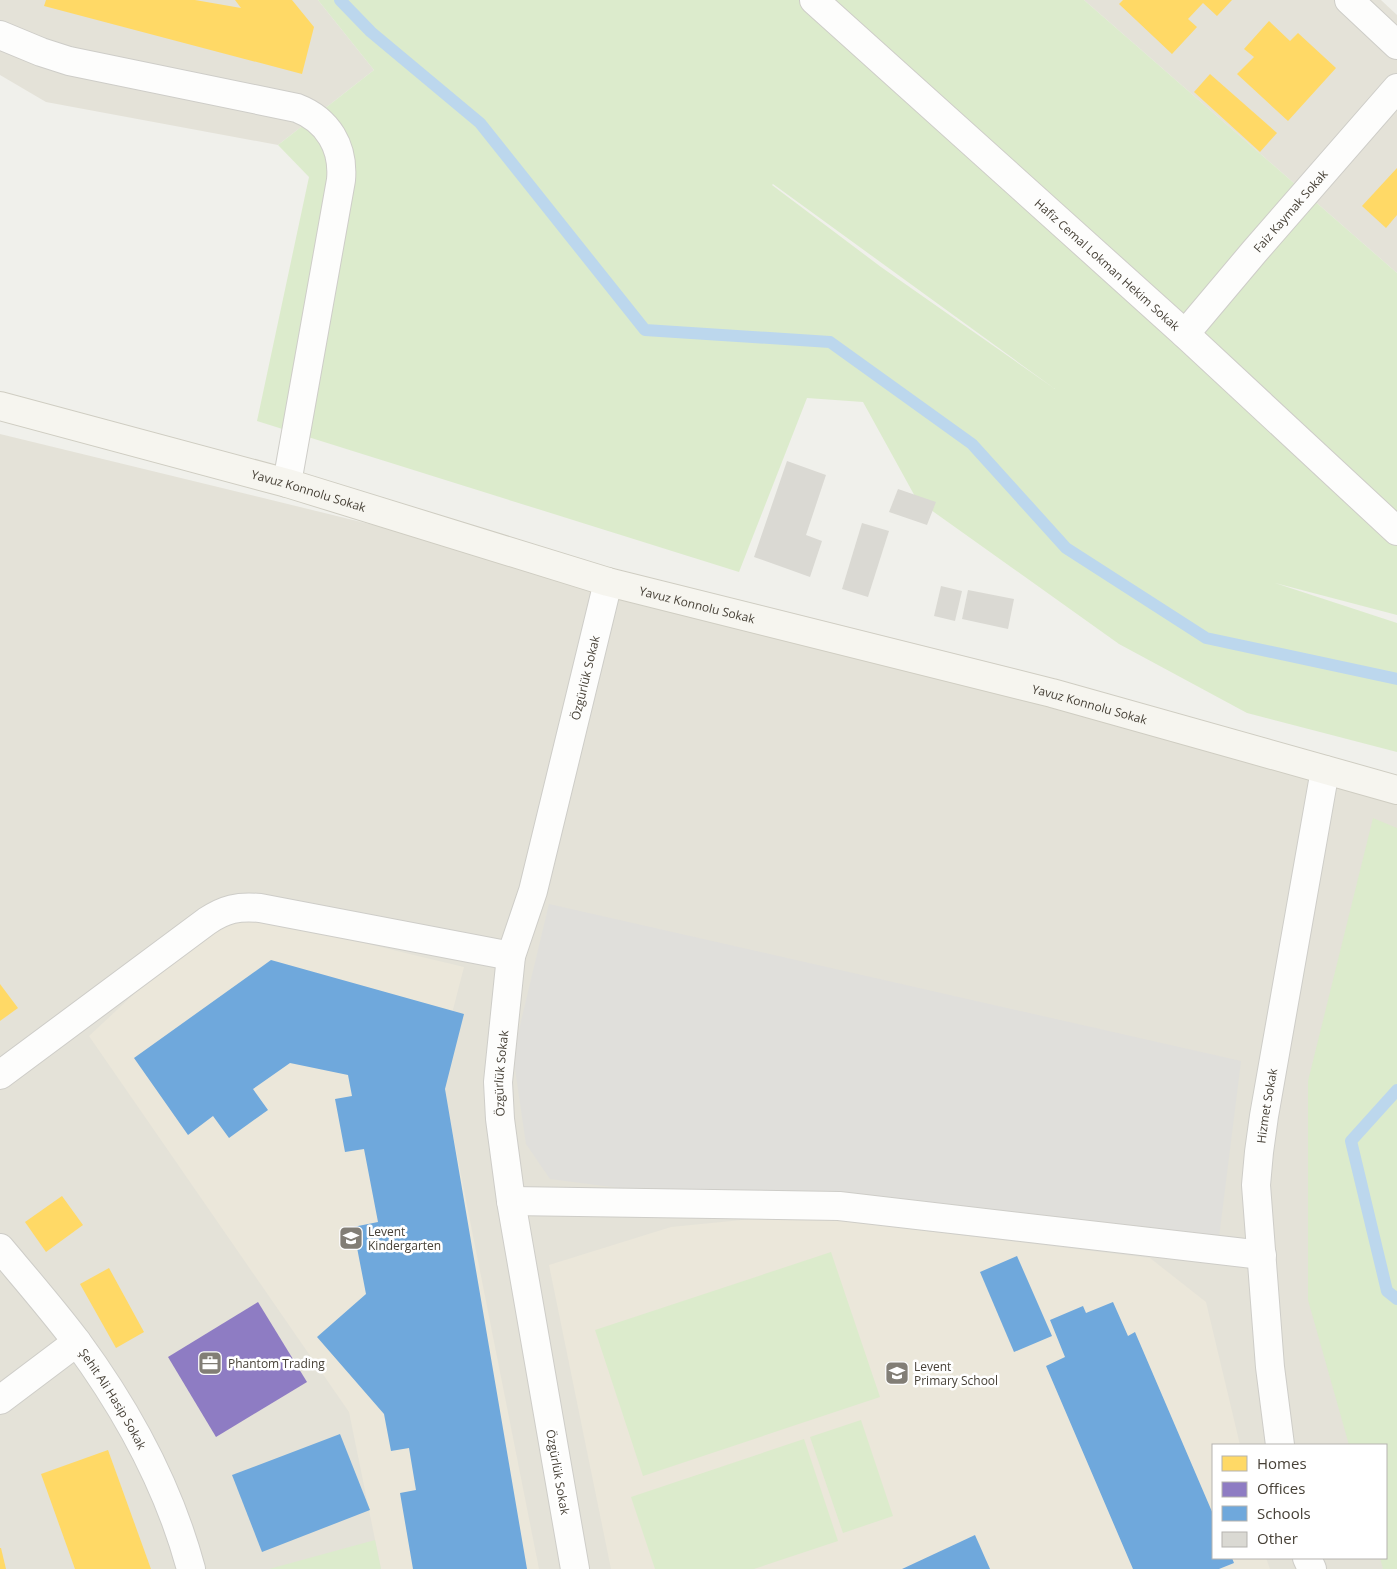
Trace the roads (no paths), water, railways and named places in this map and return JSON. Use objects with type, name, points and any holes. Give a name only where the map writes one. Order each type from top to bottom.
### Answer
[{"type":"street","name":"Hafiz Cemal Lokman Hekim Sokak","points":[[814,0],[1185,334],[1397,531]]},
{"type":"street","points":[[1349,0],[1397,45]]},
{"type":"street","points":[[0,35],[69,61],[296,108],[318,120],[332,136],[341,158],[341,180],[287,483]]},
{"type":"street","name":"Faiz Kaymak Sokak","points":[[1185,334],[1397,88]]},
{"type":"street","name":"Yavuz Konnolu Sokak","points":[[0,406],[287,483],[608,582],[1052,693],[1397,790]]},
{"type":"street","name":"Özgürlük Sokak","points":[[575,1569],[511,1201],[500,1119],[498,1082],[511,956],[532,891],[608,582]]},
{"type":"street","name":"Hizmet Sokak","points":[[1280,1444],[1270,1367],[1256,1185],[1264,1116],[1325,770]]},
{"type":"street","points":[[0,1075],[207,921],[220,912],[233,908],[260,908],[511,956]]},
{"type":"street","points":[[511,1201],[839,1206],[1262,1255]]},
{"type":"street","name":"Şehit Ali Hasip Sokak","points":[[0,1248],[77,1342],[109,1388],[155,1470],[177,1523],[190,1569]]},
{"type":"street","points":[[0,1400],[77,1342]]},
{"type":"waterway","points":[[340,0],[371,32],[480,123],[645,330],[830,342],[972,444],[1066,548],[1206,638],[1397,679]]},
{"type":"waterway","points":[[1397,1090],[1351,1141],[1387,1291],[1397,1299]]},
{"type":"place","name":"Levent Kindergarten","points":[[351,1238]]},
{"type":"place","name":"Phantom Trading","points":[[210,1363]]},
{"type":"place","name":"Levent Primary School","points":[[897,1373]]}]
